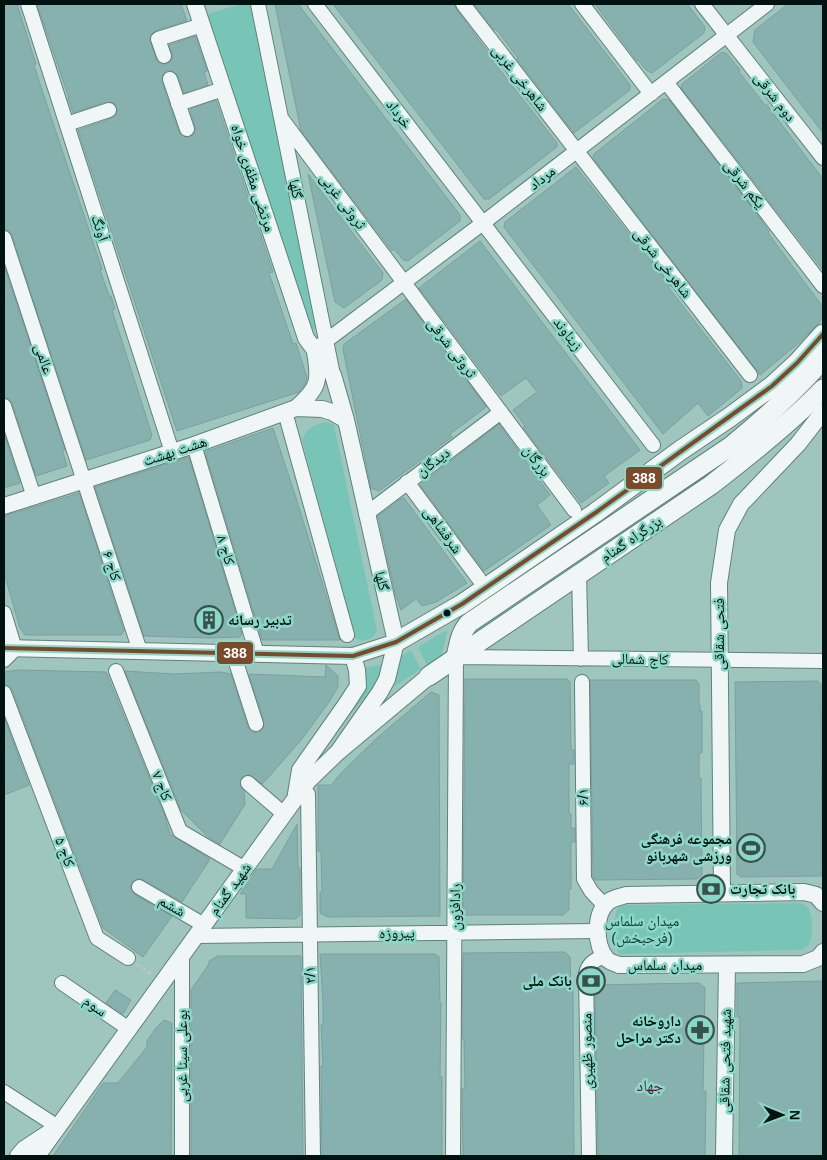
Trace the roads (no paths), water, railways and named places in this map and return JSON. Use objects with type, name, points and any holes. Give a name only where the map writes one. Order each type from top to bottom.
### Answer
[{"type":"highway","points":[[396,642],[462,604],[595,514],[681,450],[730,417],[772,386],[797,363],[823,334]]},
{"type":"highway","points":[[456,657],[461,636],[469,623],[723,451],[770,414],[807,379],[823,360]]},
{"type":"highway","name":"بزرگراه گمنام","points":[[430,676],[747,458],[823,389]]},
{"type":"main road","name":"مرتضی مظفری خواه","points":[[195,4],[306,338],[314,350]]},
{"type":"main road","name":"گلها","points":[[314,350],[334,375],[346,420],[396,642]]},
{"type":"main road","points":[[291,410],[312,392],[317,383],[318,372],[314,350]]},
{"type":"main road","name":"هشت بهشت","points":[[4,506],[194,445],[291,410],[322,409],[346,420]]},
{"type":"main road","name":"فتحی شقاقی","points":[[722,892],[719,583],[727,530],[741,504],[798,444],[823,412]]},
{"type":"main road","points":[[8,652],[140,651],[353,656],[396,642]]},
{"type":"main road","points":[[338,752],[387,679],[396,642]]},
{"type":"main road","points":[[302,797],[300,770],[358,686],[357,670],[353,656]]},
{"type":"main road","name":"شهید گمنام","points":[[37,1156],[284,814],[302,797],[308,781],[338,752],[430,676]]},
{"type":"main road","points":[[604,956],[599,944],[600,916],[605,906],[613,899],[626,895],[804,892],[816,895],[823,903]]},
{"type":"main road","name":"میدان سلماس","points":[[604,956],[619,965],[727,965],[803,964],[823,955]]},
{"type":"main road","name":"شهید فتحی شقاقی","points":[[724,1156],[727,965]]},
{"type":"main road","name":"شهید گمنام","points":[[18,1156],[24,1149],[58,1128]]},
{"type":"street","name":"آونگ","points":[[28,4],[172,452]]},
{"type":"street","name":"گلها","points":[[258,4],[334,375]]},
{"type":"street","name":"خرداد","points":[[315,4],[483,223]]},
{"type":"street","name":"شاهرخی غربی","points":[[463,4],[577,151]]},
{"type":"street","points":[[582,4],[651,94]]},
{"type":"street","name":"دوم شرقی","points":[[702,4],[821,151]]},
{"type":"street","name":"مرداد","points":[[314,350],[483,223],[767,4]]},
{"type":"street","points":[[164,56],[158,39],[202,25]]},
{"type":"street","points":[[170,79],[187,129]]},
{"type":"street","name":"یکم شرقی","points":[[666,82],[823,286]]},
{"type":"street","points":[[178,104],[223,89]]},
{"type":"street","points":[[67,124],[109,110]]},
{"type":"street","name":"ثروتی غربی","points":[[281,118],[404,283]]},
{"type":"street","name":"شاهرخی شرقی","points":[[577,151],[750,375]]},
{"type":"street","name":"زیناوند","points":[[483,223],[653,445]]},
{"type":"street","name":"عالمی","points":[[4,238],[84,481]]},
{"type":"street","name":"ثروتی شرقی","points":[[404,283],[501,412]]},
{"type":"street","points":[[4,406],[34,496]]},
{"type":"street","points":[[291,410],[347,635]]},
{"type":"street","name":"دیدگان","points":[[366,514],[501,412]]},
{"type":"street","name":"بزرگان","points":[[501,412],[574,510]]},
{"type":"street","name":"کاج ۸","points":[[194,445],[258,654]]},
{"type":"street","name":"کاج ۶","points":[[84,481],[140,651]]},
{"type":"street","name":"شرفشاهی","points":[[407,482],[478,579]]},
{"type":"street","points":[[580,573],[581,658]]},
{"type":"street","points":[[4,613],[8,652]]},
{"type":"street","points":[[233,653],[256,724]]},
{"type":"street","name":"کاج شمالی","points":[[456,657],[823,661]]},
{"type":"street","name":"رادافزون","points":[[453,1156],[456,657]]},
{"type":"street","name":"کاج ۷","points":[[116,670],[180,831],[245,869]]},
{"type":"street","name":"۶/۱","points":[[582,682],[584,879],[591,891],[605,906]]},
{"type":"street","name":"کاج ۵","points":[[4,693],[97,938],[128,958]]},
{"type":"street","points":[[248,783],[284,814]]},
{"type":"street","name":"۲/۱","points":[[302,797],[310,934],[313,1156]]},
{"type":"street","name":"ششم","points":[[140,887],[200,930]]},
{"type":"street","name":"پیروزه","points":[[200,930],[310,934],[598,931]]},
{"type":"street","name":"بوعلی سینا غربی","points":[[182,956],[182,1156]]},
{"type":"street","name":"منصور ظهیری","points":[[588,1156],[586,974],[587,968],[604,956]]},
{"type":"street","name":"سوم","points":[[62,983],[129,1029]]},
{"type":"street","points":[[4,1092],[58,1128]]},
{"type":"place","name":"تدبیر رسانه","points":[[209,620]]},
{"type":"place","name":"مجموعه فرهنگی ورزشی شهربانو","points":[[751,848]]},
{"type":"place","name":"بانک تجارت","points":[[711,889]]},
{"type":"place","name":"بانک ملی","points":[[591,981]]},
{"type":"place","name":"داروخانه دکتر مراحل","points":[[700,1030]]},
{"type":"district","name":"جهاد","points":[[650,1085]]},
{"type":"park label","name":"میدان سلماس (فرحبخش)","points":[[642,930]]}]
